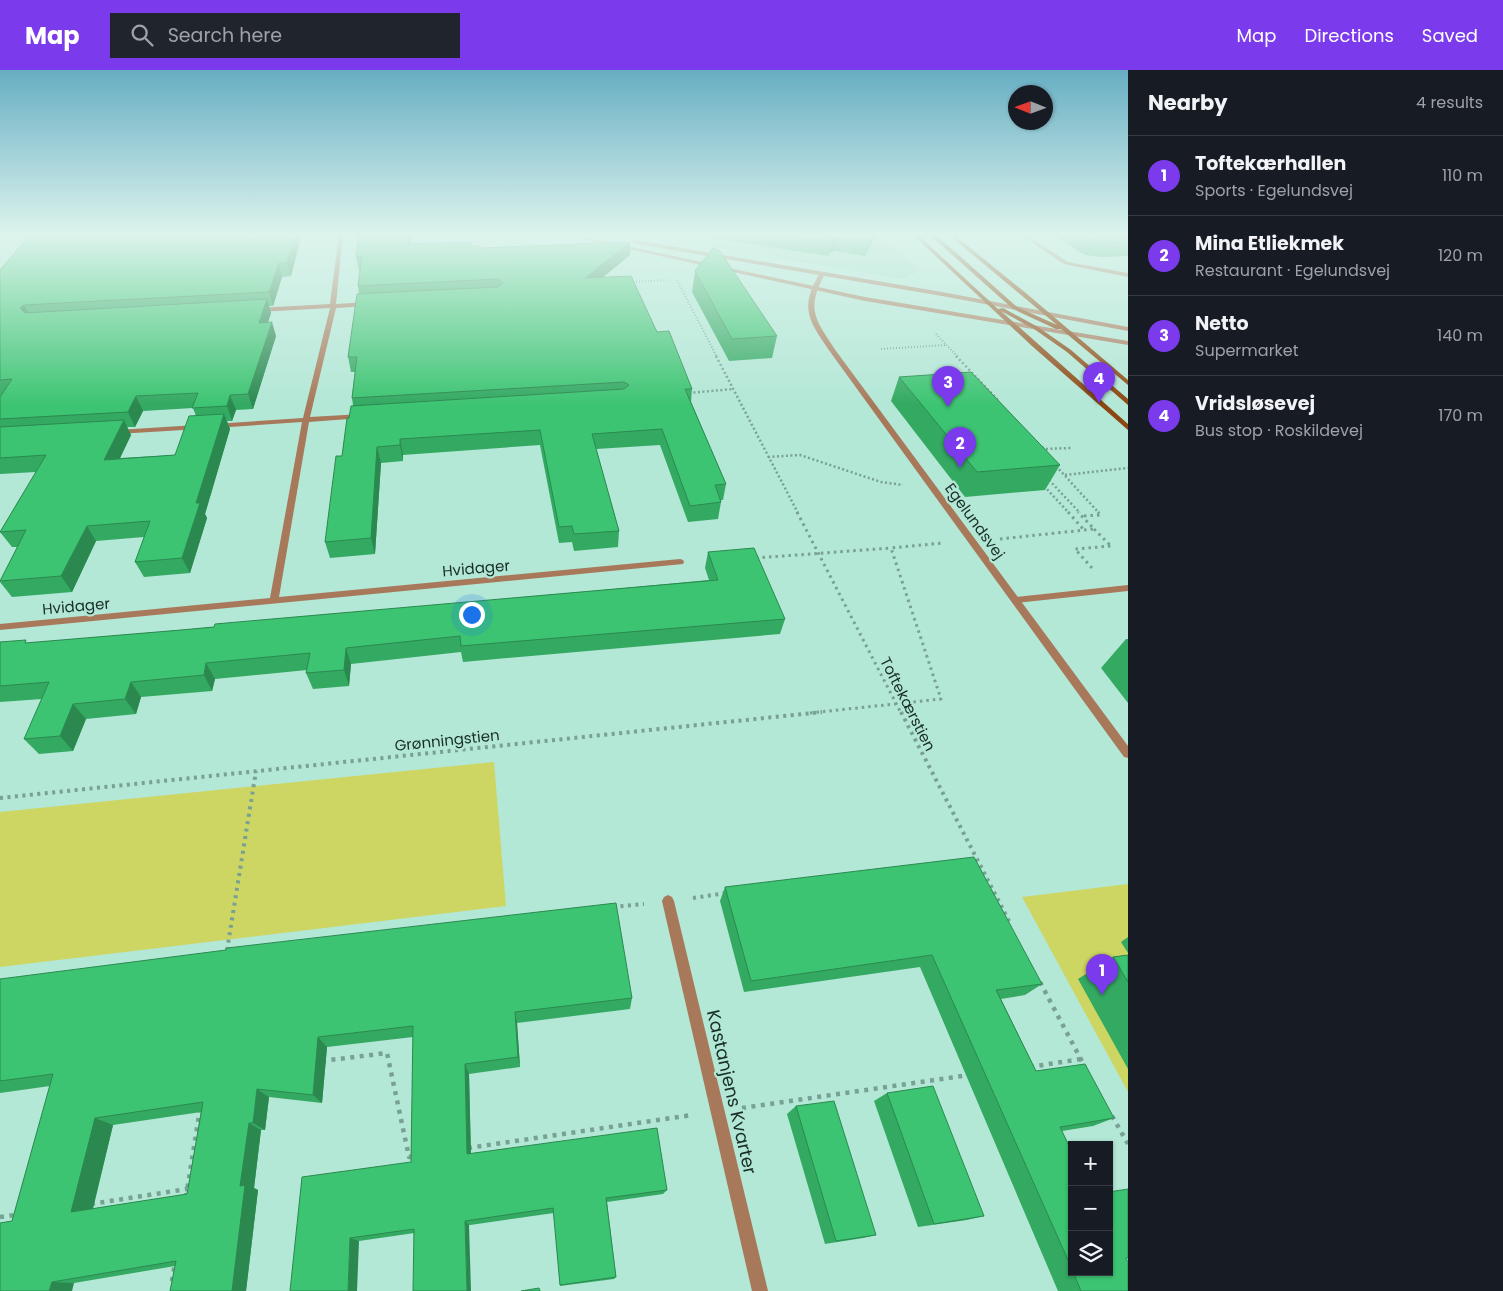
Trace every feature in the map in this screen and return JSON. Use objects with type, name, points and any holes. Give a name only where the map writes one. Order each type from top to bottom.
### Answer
[{"type":"main road","points":[[976,291],[1128,428]]},
{"type":"main road","points":[[996,291],[1015,308],[1070,333]]},
{"type":"main road","points":[[1019,291],[1128,383]]},
{"type":"main road","points":[[989,303],[1036,328],[1069,352],[1128,403]]},
{"type":"street","points":[[274,601],[306,420],[334,291]]},
{"type":"street","name":"Egelundsvej","points":[[812,291],[809,299],[814,321],[833,352],[1128,754]]},
{"type":"street","points":[[830,291],[874,301],[1128,343]]},
{"type":"street","points":[[920,291],[1128,329]]},
{"type":"street","points":[[255,310],[379,303]]},
{"type":"street","points":[[109,432],[374,416]]},
{"type":"street","name":"Hvidager","points":[[0,627],[680,562]]},
{"type":"street","points":[[1016,600],[1128,588]]},
{"type":"street","name":"Kastanjens Kvarter","points":[[668,901],[760,1291]]},
{"type":"path","name":"Toftekærstien","points":[[683,291],[1013,930]]},
{"type":"path","points":[[930,329],[1004,406]]},
{"type":"path","points":[[882,349],[946,345]]},
{"type":"path","points":[[973,385],[983,384]]},
{"type":"path","points":[[684,393],[733,390]]},
{"type":"path","points":[[1038,442],[1044,449],[1044,453]]},
{"type":"path","points":[[1044,449],[1070,448]]},
{"type":"path","points":[[768,457],[800,455],[881,482],[907,486],[933,486]]},
{"type":"path","points":[[1050,460],[1101,515],[1083,516]]},
{"type":"path","points":[[1064,475],[1128,468]]},
{"type":"path","points":[[1043,474],[1111,546],[1075,549],[1081,557]]},
{"type":"path","points":[[1039,481],[1084,530]]},
{"type":"path","points":[[992,539],[1094,528]]},
{"type":"path","points":[[750,559],[817,552],[942,544]]},
{"type":"path","name":"Grønningstien","points":[[0,798],[941,699],[891,548]]},
{"type":"path","points":[[236,952],[226,953],[256,771]]},
{"type":"path","points":[[968,863],[977,861]]},
{"type":"path","points":[[610,908],[736,892]]},
{"type":"path","points":[[1036,973],[1090,1076]]},
{"type":"path","points":[[320,1061],[387,1053],[408,1157],[418,1156]]},
{"type":"path","points":[[1022,1068],[1081,1059]]},
{"type":"path","points":[[466,1149],[973,1075]]},
{"type":"path","points":[[184,1208],[201,1103]]},
{"type":"path","points":[[1109,1110],[1128,1144]]},
{"type":"path","points":[[89,1204],[187,1189]]},
{"type":"path","points":[[0,1217],[20,1214]]},
{"type":"path","points":[[171,1291],[177,1254]]},
{"type":"green space","points":[[494,762],[506,906],[0,967],[0,812]]},
{"type":"green space","points":[[1128,884],[1128,1092],[1022,897]]},
{"type":"building","points":[[0,291],[269,291],[24,305],[20,308],[25,313],[267,299],[259,323],[272,322],[248,394],[230,395],[227,406],[192,408],[198,393],[136,396],[128,412],[0,419],[0,397],[12,379],[0,380]]},
{"type":"building","points":[[418,291],[638,291],[657,332],[669,331],[692,389],[685,389],[726,484],[715,485],[721,502],[690,506],[662,429],[592,434],[619,531],[574,534],[572,526],[559,527],[540,430],[400,439],[400,445],[377,447],[371,538],[325,542],[336,456],[342,456],[347,418],[349,418],[351,406],[624,389],[629,385],[624,382],[352,398],[357,357],[348,357],[357,294]]},
{"type":"building","points":[[706,291],[747,291],[777,336],[732,339]]},
{"type":"building","points":[[971,372],[1060,465],[977,472],[899,377]]},
{"type":"building","points":[[224,414],[196,503],[200,503],[182,558],[135,562],[150,521],[87,526],[61,576],[0,581],[26,530],[0,532],[46,455],[0,458],[0,427],[124,420],[104,460],[175,455],[189,416]]},
{"type":"building","points":[[754,548],[785,619],[461,646],[460,636],[346,648],[344,670],[306,673],[310,653],[206,663],[204,675],[131,682],[125,699],[73,704],[60,736],[24,739],[49,682],[0,686],[0,642],[26,640],[25,643],[181,630],[214,627],[215,624],[718,580],[708,552]]},
{"type":"building","points":[[974,857],[1042,984],[996,990],[1036,1071],[1085,1064],[1114,1118],[1060,1127],[1068,1144],[1068,1260],[932,955],[751,981],[725,887]]},
{"type":"building","points":[[616,903],[632,998],[515,1012],[518,1057],[465,1064],[467,1154],[657,1128],[667,1190],[606,1198],[616,1277],[560,1285],[553,1208],[465,1221],[467,1291],[413,1291],[414,1229],[350,1238],[348,1291],[290,1291],[302,1177],[411,1162],[413,1026],[318,1037],[313,1095],[257,1089],[253,1123],[249,1123],[240,1186],[245,1185],[232,1291],[170,1291],[176,1261],[52,1282],[49,1291],[0,1291],[0,1223],[12,1221],[53,1074],[0,1081],[0,979],[226,950],[227,948]],"holes":[[[203,1102],[187,1194],[71,1212],[95,1118]]]},
{"type":"building","points":[[1128,955],[1128,982],[1113,957]]},
{"type":"building","points":[[933,1086],[984,1216],[934,1224],[887,1093]]},
{"type":"building","points":[[834,1101],[876,1235],[836,1241],[796,1106]]},
{"type":"building","points":[[1128,1189],[1128,1258],[1126,1258],[1128,1262],[1128,1291],[1081,1291],[1075,1276],[1113,1276],[1113,1191]]},
{"type":"building","points":[[539,1288],[540,1291],[521,1291]]},
{"type":"place","name":"Vridsløsevej","points":[[1099,403]]},
{"type":"place","name":"Netto","points":[[948,407]]},
{"type":"place","name":"Mina Etliekmek","points":[[960,468]]},
{"type":"place","name":"Toftekærhallen","points":[[1102,995]]}]
